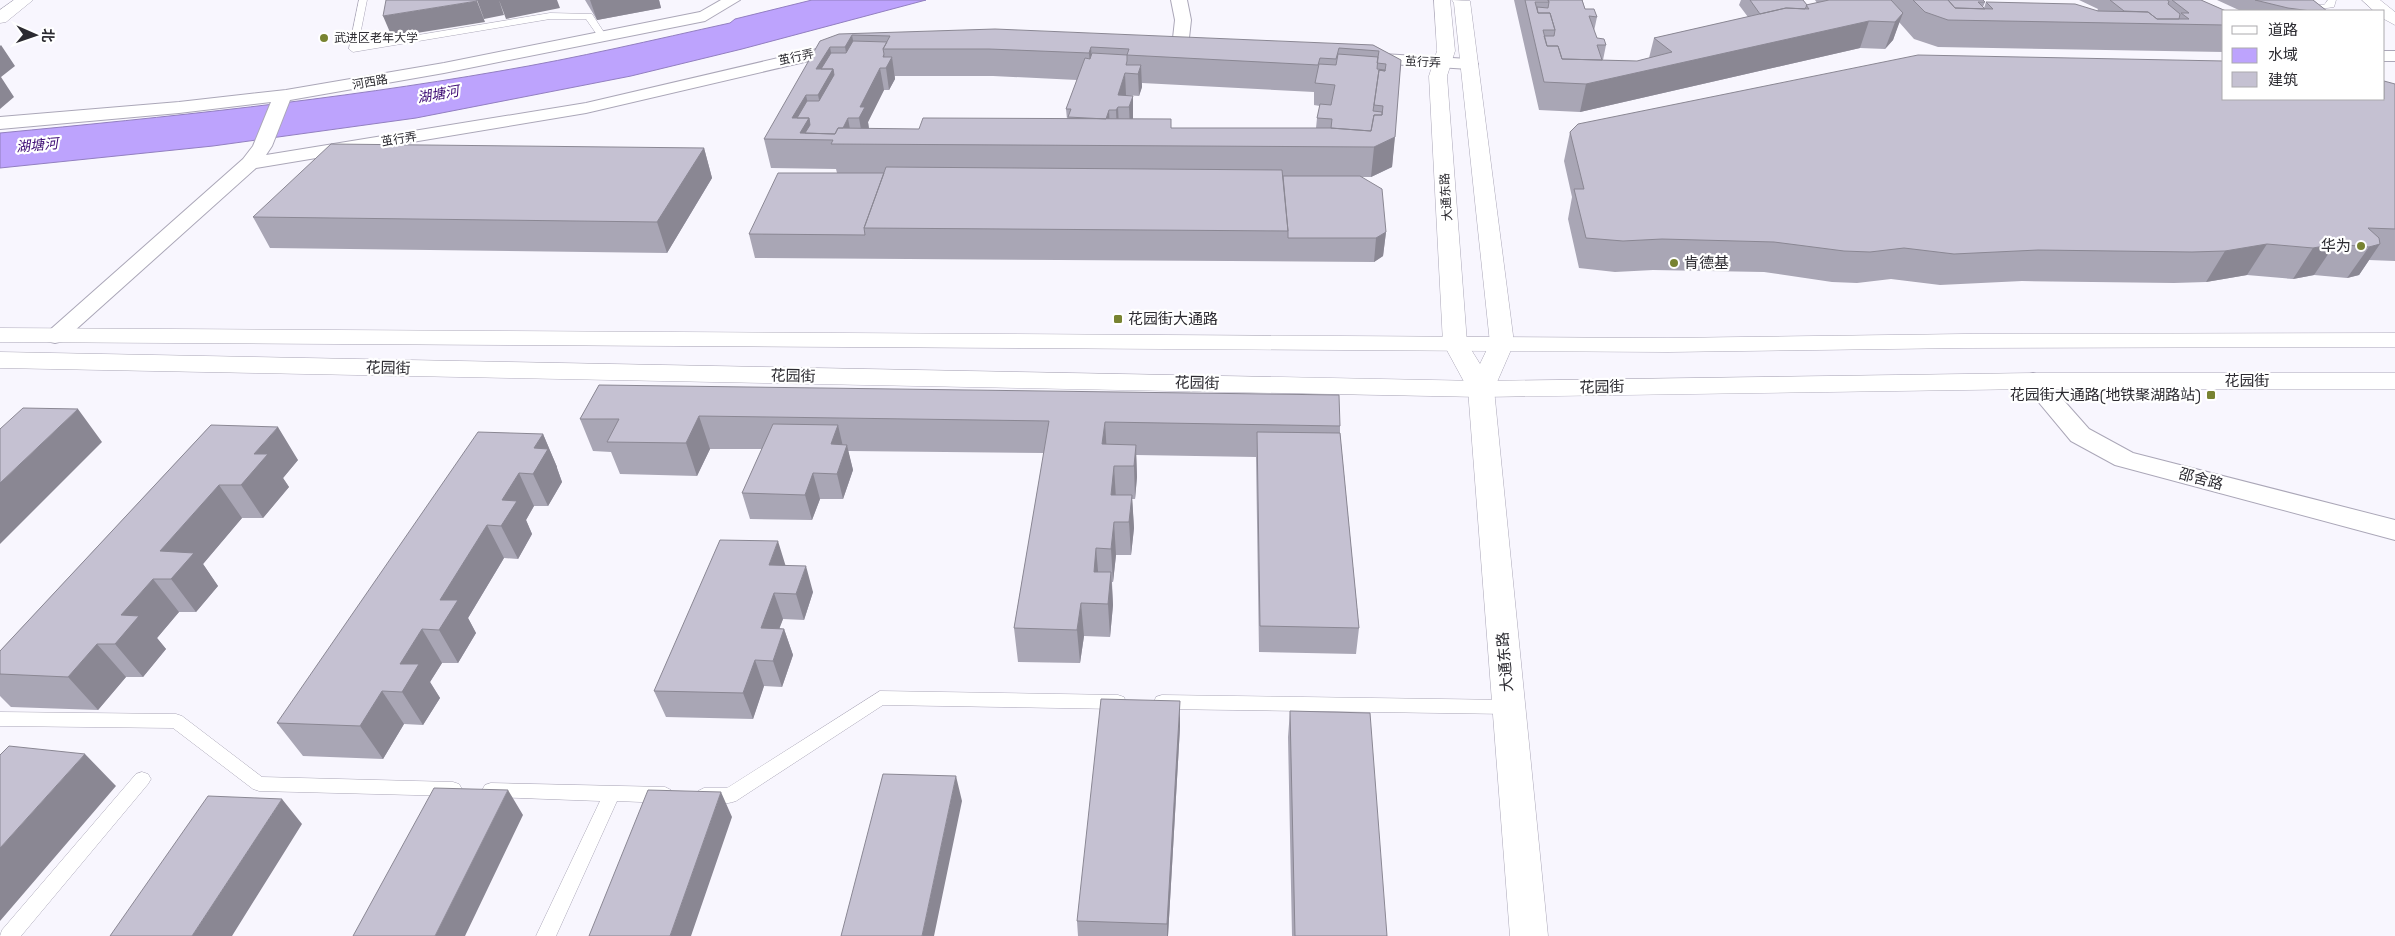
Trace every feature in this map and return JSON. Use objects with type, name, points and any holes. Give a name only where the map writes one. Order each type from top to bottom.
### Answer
[{"type":"main road","points":[[0,18],[25,0]]},
{"type":"main road","name":"大通东路","points":[[1442,0],[1446,51],[1438,76],[1455,343],[1481,389],[1529,936]]},
{"type":"main road","points":[[1460,0],[1502,343]]},
{"type":"main road","points":[[2370,0],[2382,10]]},
{"type":"main road","points":[[2385,12],[2395,20]]},
{"type":"main road","name":"花园街","points":[[0,335],[1668,345],[1974,341],[2395,340]]},
{"type":"main road","name":"大通东路","points":[[1481,389],[1502,343]]},
{"type":"main road","name":"花园街","points":[[0,360],[1481,389],[2032,381],[2395,381]]},
{"type":"street","name":"河西路","points":[[0,123],[282,99],[705,16],[732,0]]},
{"type":"street","points":[[1179,0],[1183,20],[1180,46]]},
{"type":"street","name":"茧行弄","points":[[250,163],[586,108],[785,59],[868,44]]},
{"type":"street","points":[[1161,46],[1199,48]]},
{"type":"street","name":"茧行弄","points":[[1345,57],[1469,64]]},
{"type":"street","points":[[55,336],[250,163],[262,146],[282,99]]},
{"type":"street","name":"邵舍路","points":[[2032,381],[2080,435],[2124,459],[2395,530]]},
{"type":"lane","points":[[363,0],[353,49],[550,16],[589,16],[604,37]]},
{"type":"lane","points":[[2294,7],[2326,8],[2331,4],[2332,0]]},
{"type":"lane","points":[[0,719],[176,721],[259,784],[730,796],[880,698],[1130,702]]},
{"type":"lane","points":[[1150,702],[1509,707]]},
{"type":"lane","points":[[9,936],[142,779]]},
{"type":"lane","points":[[546,936],[612,793]]},
{"type":"water","name":"湖塘河","points":[[812,0],[926,0],[742,49],[631,76],[416,118],[213,146],[0,168],[0,133],[250,107],[438,81],[529,66],[615,48],[730,23],[735,19]]},
{"type":"building","points":[[386,0],[477,0],[477,1],[383,16]]},
{"type":"building","points":[[1525,0],[1548,0],[1549,2],[1535,2],[1538,13],[1550,13],[1555,30],[1543,30],[1547,46],[1558,46],[1562,59],[1637,61],[1672,52],[1654,38],[1786,8],[1809,9],[1806,5],[1829,0],[1891,0],[1903,13],[1895,22],[1869,21],[1586,84],[1544,82]]},
{"type":"building","points":[[1548,0],[1582,0],[1585,9],[1594,9],[1597,17],[1589,16],[1597,38],[1604,39],[1606,45],[1597,45],[1602,60],[1562,59],[1558,46],[1547,46],[1544,36],[1554,36],[1555,30],[1550,13],[1538,13],[1537,7],[1548,8]]},
{"type":"building","points":[[1750,0],[1803,0],[1807,5],[1805,9],[1786,8],[1760,14]]},
{"type":"building","points":[[1913,0],[1948,0],[1955,8],[1993,9],[1986,2],[2075,4],[2098,11],[2148,12],[2157,19],[2189,19],[2181,13],[2189,13],[2172,0],[2201,0],[2224,10],[2222,10],[2222,25],[1948,20],[1925,12]]},
{"type":"building","points":[[1948,0],[1983,0],[1985,2],[1978,2],[1985,9],[1955,8]]},
{"type":"building","points":[[2110,0],[2167,0],[2169,1],[2168,4],[2180,14],[2179,19],[2157,19],[2148,12],[2124,11]]},
{"type":"building","points":[[2255,0],[2313,0],[2326,10],[2303,10]]},
{"type":"building","points":[[995,29],[1373,45],[1401,60],[1395,137],[1374,147],[831,144],[833,140],[764,139],[820,41],[839,34]],"holes":[[[852,35],[890,36],[883,49],[989,49],[1089,53],[1091,47],[1129,49],[1127,55],[1318,65],[1320,58],[1336,59],[1339,48],[1379,51],[1377,63],[1386,64],[1385,71],[1379,70],[1374,105],[1383,106],[1382,115],[1374,115],[1371,131],[1330,128],[1171,128],[1171,119],[923,118],[919,129],[838,128],[835,134],[800,133],[809,118],[792,118],[806,95],[818,95],[833,69],[816,69],[830,47],[845,47]]]},
{"type":"building","points":[[853,41],[887,42],[883,49],[883,57],[892,57],[886,68],[880,68],[860,107],[865,107],[859,118],[848,118],[843,128],[838,128],[835,134],[805,133],[810,125],[809,118],[797,118],[807,101],[819,101],[834,75],[833,69],[821,69],[831,53],[846,53]]},
{"type":"building","points":[[1092,53],[1127,55],[1126,65],[1141,65],[1138,74],[1125,73],[1118,95],[1133,96],[1129,107],[1118,107],[1116,110],[1109,110],[1106,119],[1068,117],[1071,109],[1066,109],[1085,58],[1090,59]]},
{"type":"building","points":[[1338,54],[1378,57],[1377,69],[1385,70],[1379,70],[1373,111],[1382,112],[1382,115],[1374,115],[1371,131],[1331,128],[1332,119],[1317,118],[1320,104],[1331,105],[1335,85],[1315,83],[1319,64],[1336,65]]},
{"type":"building","points":[[1918,55],[2222,61],[2222,100],[2385,100],[2385,81],[2395,84],[2395,229],[2368,228],[2379,238],[2380,244],[2369,247],[2335,244],[2313,248],[2267,244],[2225,251],[2192,252],[2038,250],[1954,254],[1904,248],[1870,252],[1844,251],[1774,242],[1662,239],[1623,241],[1586,238],[1574,189],[1584,189],[1570,132],[1578,124]]},
{"type":"building","points":[[331,144],[704,148],[657,222],[253,217]]},
{"type":"building","points":[[886,167],[1282,170],[1288,231],[864,228]]},
{"type":"building","points":[[778,173],[884,173],[864,228],[865,235],[749,234]]},
{"type":"building","points":[[1283,176],[1360,176],[1382,189],[1386,232],[1376,238],[1288,238]]},
{"type":"building","points":[[599,385],[1339,395],[1340,426],[1105,422],[1102,444],[1136,445],[1134,466],[1114,466],[1111,495],[1132,495],[1129,522],[1114,522],[1111,549],[1096,548],[1094,572],[1111,572],[1108,604],[1081,603],[1077,630],[1014,628],[1049,421],[699,416],[686,443],[607,442],[619,419],[580,419]]},
{"type":"building","points":[[23,408],[78,409],[0,483],[0,429]]},
{"type":"building","points":[[773,424],[838,425],[831,444],[847,445],[837,474],[813,473],[805,495],[742,493]]},
{"type":"building","points":[[211,425],[278,427],[254,454],[268,454],[241,485],[219,485],[160,551],[194,553],[171,579],[153,579],[121,615],[139,616],[115,644],[97,644],[68,677],[0,674],[0,651]]},
{"type":"building","points":[[478,432],[543,434],[534,448],[548,449],[533,474],[519,473],[502,500],[517,501],[501,526],[487,525],[440,600],[458,600],[439,630],[422,629],[400,664],[419,664],[402,692],[382,691],[360,726],[277,723]]},
{"type":"building","points":[[1257,432],[1340,433],[1359,628],[1260,626]]},
{"type":"building","points":[[720,540],[778,541],[769,565],[806,566],[796,594],[774,593],[761,628],[784,629],[773,661],[755,660],[743,693],[654,691]]},
{"type":"building","points":[[1101,699],[1180,701],[1167,924],[1077,921]]},
{"type":"building","points":[[1290,711],[1370,713],[1387,936],[1295,936]]},
{"type":"building","points":[[9,746],[85,754],[0,848],[0,755]]},
{"type":"building","points":[[883,774],[956,776],[922,936],[841,936]]},
{"type":"building","points":[[434,788],[508,790],[435,936],[353,936]]},
{"type":"building","points":[[648,790],[721,792],[670,936],[589,936]]},
{"type":"building","points":[[208,796],[282,799],[192,936],[110,936]]},
{"type":"place","name":"武进区老年大学","points":[[324,38]]},
{"type":"place","name":"华为","points":[[2361,246]]},
{"type":"place","name":"肯德基","points":[[1674,263]]},
{"type":"place","name":"花园街大通路","points":[[1118,319]]},
{"type":"place","name":"花园街大通路(地铁聚湖路站)","points":[[2211,395]]}]
